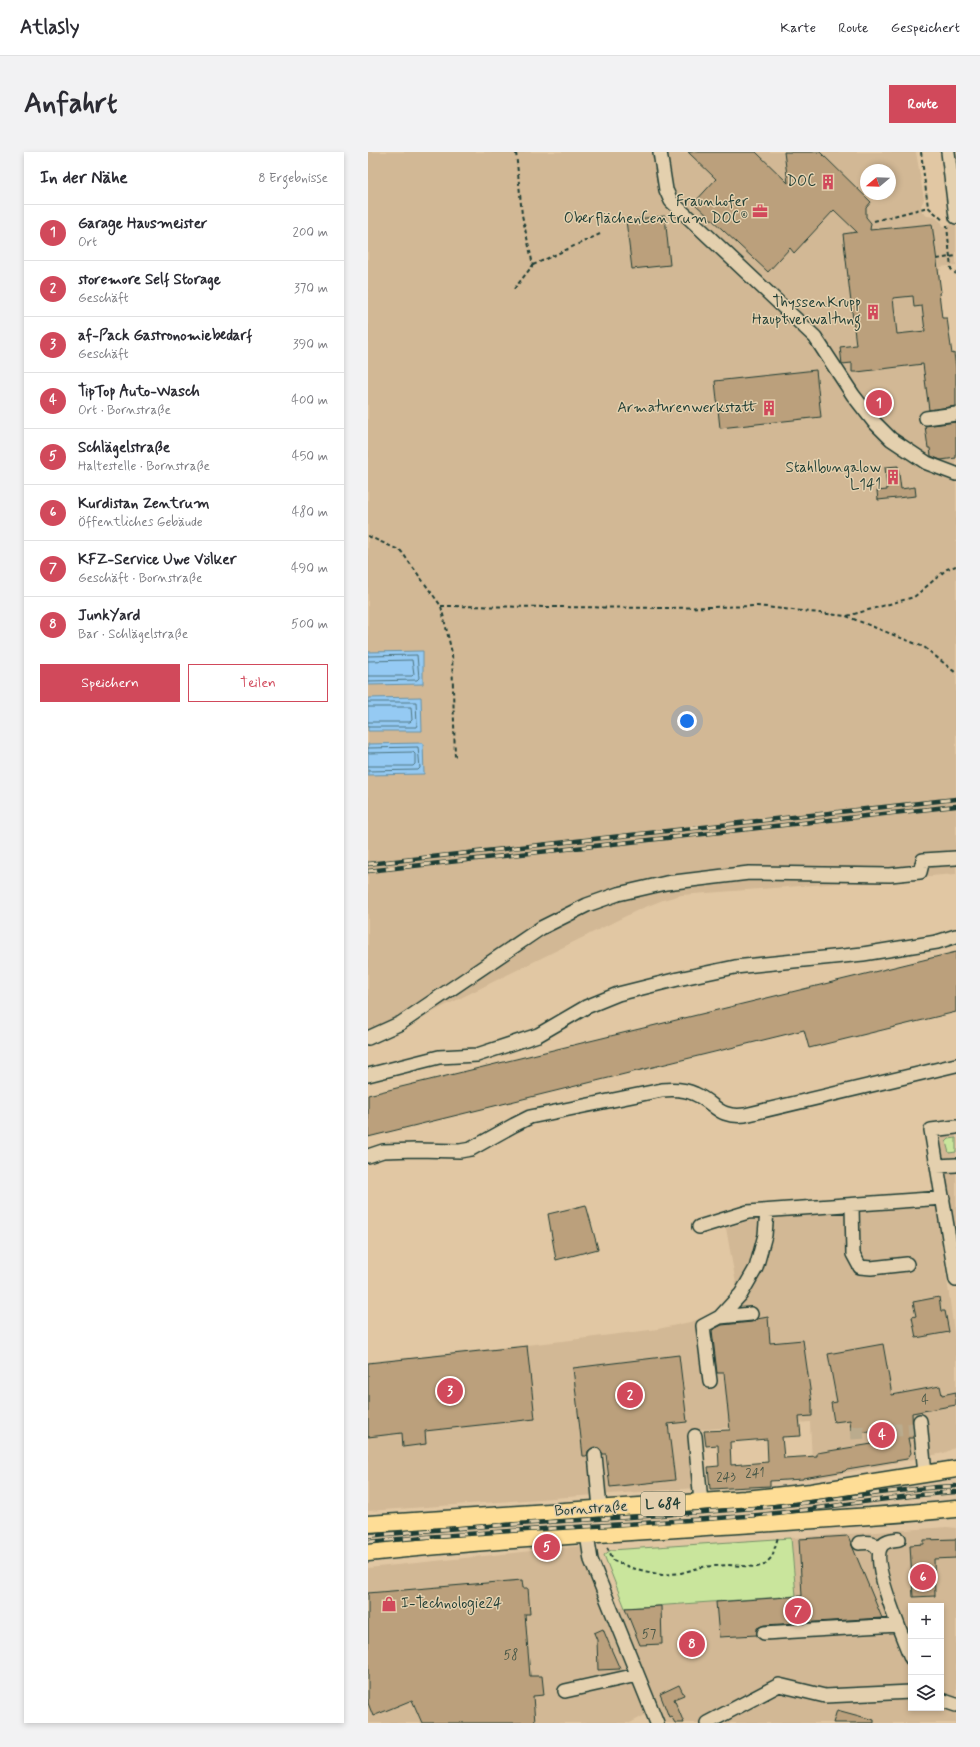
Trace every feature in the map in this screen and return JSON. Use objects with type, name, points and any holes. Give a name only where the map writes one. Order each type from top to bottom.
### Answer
[{"type":"main road","name":"Bornstraße","points":[[368,1524],[701,1502],[811,1492],[956,1469]]},
{"type":"main road","name":"Bornstraße","points":[[368,1552],[515,1539],[844,1519],[956,1509]]},
{"type":"street","points":[[660,152],[666,190],[672,201],[815,337],[853,395],[874,422],[891,439],[927,463],[956,474]]},
{"type":"street","points":[[948,152],[956,217]]},
{"type":"street","points":[[926,418],[956,414]]},
{"type":"street","points":[[368,1038],[401,1023],[541,928],[587,905],[618,894],[666,883],[748,873],[890,875],[920,872],[923,860],[956,858]]},
{"type":"street","points":[[368,1075],[439,1057],[477,1055],[538,1035],[586,1007],[618,994],[663,983],[735,967],[863,954],[937,942],[956,936]]},
{"type":"street","points":[[368,1156],[383,1152],[416,1150],[460,1151],[471,1149],[514,1125],[530,1118],[662,1090],[676,1089],[695,1094],[721,1112],[732,1116],[745,1115],[956,1065]]},
{"type":"street","points":[[956,1127],[931,1130],[956,1280]]},
{"type":"street","points":[[937,1166],[956,1165]]},
{"type":"street","points":[[699,1227],[748,1212],[943,1198]]},
{"type":"street","points":[[852,1205],[854,1254],[860,1267],[871,1268],[907,1264]]},
{"type":"street","points":[[710,1381],[703,1326],[720,1317],[741,1294],[756,1268],[765,1235],[767,1211]]},
{"type":"street","points":[[720,1317],[750,1314]]},
{"type":"street","points":[[919,1426],[925,1474]]},
{"type":"street","points":[[695,1436],[701,1502]]},
{"type":"street","points":[[595,1455],[600,1508]]},
{"type":"street","points":[[587,1535],[591,1560],[656,1723]]},
{"type":"street","points":[[879,1550],[882,1544],[899,1538]]},
{"type":"street","points":[[858,1543],[870,1542],[876,1545],[879,1550],[886,1593],[908,1651]]},
{"type":"street","points":[[764,1633],[898,1626]]},
{"type":"street","points":[[565,1691],[637,1675]]},
{"type":"street","points":[[707,1723],[779,1684],[825,1696],[908,1692]]},
{"type":"street","points":[[944,1701],[956,1705]]},
{"type":"path","points":[[516,152],[522,215],[533,265]]},
{"type":"path","points":[[921,152],[928,206],[946,223],[951,270],[956,274]]},
{"type":"path","points":[[874,221],[928,206]]},
{"type":"path","points":[[514,289],[533,265],[600,234]]},
{"type":"path","points":[[937,259],[956,256]]},
{"type":"path","points":[[368,536],[400,551],[441,606],[452,653],[455,758]]},
{"type":"path","points":[[846,616],[914,597],[947,569],[956,566]]},
{"type":"path","points":[[441,606],[667,608],[757,606],[846,616],[924,647],[956,673]]},
{"type":"path","points":[[606,1546],[614,1561],[650,1573],[672,1575],[702,1567],[727,1564],[757,1568],[772,1557],[778,1536]]},
{"type":"shaded area","points":[[368,152],[916,152],[924,199],[921,206],[922,212],[927,216],[935,217],[942,223],[943,226],[956,224],[956,265],[940,267],[941,270],[938,271],[942,318],[947,318],[952,353],[954,353],[956,368],[956,874],[681,895],[663,900],[638,910],[368,1044]]},
{"type":"shaded area","points":[[956,1132],[956,1237],[940,1153],[938,1134]]},
{"type":"shaded area","points":[[937,1204],[956,1347],[956,1447],[944,1453],[813,1479],[810,1422],[692,1430],[696,1488],[368,1511],[368,1362],[563,1341],[658,1329],[690,1322],[718,1313],[737,1289],[726,1228],[757,1218]]},
{"type":"shaded area","points":[[947,1527],[956,1528],[956,1723],[649,1723],[645,1715],[630,1723],[368,1723],[368,1568],[580,1546],[604,1608],[796,1596],[791,1538]]},
{"type":"green space","points":[[956,1138],[956,1152],[949,1153],[946,1142],[949,1139]]},
{"type":"green space","points":[[791,1538],[796,1596],[625,1608],[604,1555],[611,1550]]},
{"type":"water","points":[[423,651],[423,684],[368,685],[368,652]]},
{"type":"water","points":[[421,697],[422,731],[368,731],[368,698]]},
{"type":"water","points":[[423,743],[424,774],[368,775],[368,744]]},
{"type":"building","points":[[688,152],[756,152],[788,183],[784,152],[820,152],[860,191],[860,200],[869,200],[871,202],[866,208],[866,217],[871,223],[870,230],[932,224],[941,292],[939,293],[942,318],[947,318],[952,354],[954,353],[956,368],[956,406],[929,410],[923,364],[852,372],[852,363],[842,364],[840,347],[856,345],[843,234],[857,232],[834,210],[794,253],[790,248],[768,272],[694,203],[716,179]],"holes":[[[913,296],[914,307],[922,306],[925,331],[897,334],[893,298]]]},
{"type":"building","points":[[665,216],[670,265],[632,269],[626,220]]},
{"type":"building","name":"Armaturenwerkstatt","points":[[816,370],[821,417],[720,428],[715,381]]},
{"type":"building","points":[[956,422],[956,458],[941,460],[931,456],[930,448],[928,448],[925,426]]},
{"type":"building","name":"Stahlbungalow L141","points":[[898,466],[901,489],[915,487],[916,496],[878,500],[877,491],[887,490],[885,467]]},
{"type":"building","points":[[956,952],[956,1012],[809,1048],[804,1030],[368,1137],[368,1095]]},
{"type":"building","points":[[586,1205],[598,1249],[556,1260],[548,1214]]},
{"type":"building","points":[[939,1297],[941,1311],[945,1311],[949,1332],[916,1338],[912,1317],[916,1316],[913,1302]]},
{"type":"building","points":[[768,1317],[770,1343],[803,1340],[812,1403],[812,1416],[799,1417],[801,1436],[782,1437],[784,1458],[817,1456],[817,1453],[872,1444],[870,1432],[851,1433],[850,1420],[834,1422],[831,1403],[837,1402],[828,1354],[883,1344],[892,1395],[940,1386],[942,1395],[956,1392],[956,1405],[912,1413],[913,1438],[908,1438],[911,1453],[907,1459],[847,1469],[845,1471],[803,1479],[770,1481],[770,1486],[710,1489],[708,1467],[719,1466],[718,1445],[706,1446],[704,1431],[730,1430],[724,1373],[717,1373],[712,1330],[722,1325],[752,1322],[757,1319]],"holes":[[[767,1439],[768,1462],[731,1465],[730,1442]]]},
{"type":"building","points":[[527,1346],[535,1419],[425,1431],[426,1444],[403,1447],[402,1433],[368,1437],[368,1363]]},
{"type":"building","points":[[679,1355],[687,1422],[668,1424],[675,1480],[610,1487],[606,1454],[603,1454],[599,1448],[594,1447],[588,1451],[587,1456],[583,1456],[573,1368]]},
{"type":"building","points":[[848,1536],[882,1618],[764,1625],[757,1628],[757,1635],[719,1637],[716,1602],[802,1596],[799,1539]]},
{"type":"building","points":[[956,1539],[956,1558],[934,1559],[935,1596],[913,1597],[910,1545],[924,1544],[924,1540]]},
{"type":"building","points":[[522,1580],[523,1588],[528,1588],[530,1614],[525,1614],[530,1676],[542,1676],[544,1695],[533,1696],[535,1723],[422,1723],[412,1700],[373,1716],[368,1703],[368,1593]]},
{"type":"building","points":[[661,1606],[662,1644],[640,1645],[625,1608]]},
{"type":"building","points":[[603,1629],[620,1669],[598,1670],[597,1640],[594,1633]]},
{"type":"building","points":[[679,1685],[684,1695],[674,1699],[684,1723],[675,1723],[671,1716],[669,1717],[660,1694]]},
{"type":"building","points":[[837,1710],[874,1720],[874,1723],[833,1723]]},
{"type":"tunnel","points":[[851,1433],[915,1429]]},
{"type":"railway","points":[[368,864],[956,799]]},
{"type":"railway","points":[[368,871],[956,806]]},
{"type":"railway","points":[[368,1536],[779,1506],[905,1490],[956,1486]]},
{"type":"railway","points":[[368,1542],[466,1534],[758,1515],[906,1496],[956,1492]]},
{"type":"place","name":"DOC","points":[[828,182]]},
{"type":"place","name":"Fraunhofer OberflächenCentrum DOC®","points":[[760,211]]},
{"type":"place","name":"ThyssenKrupp Hauptverwaltung","points":[[873,312]]},
{"type":"place","name":"Garage Hausmeister","points":[[879,403]]},
{"type":"place","name":"Armaturenwerkstatt","points":[[769,408]]},
{"type":"place","name":"Stahlbungalow L141","points":[[893,477]]},
{"type":"place","name":"af-Pack Gastronomiebedarf","points":[[450,1391]]},
{"type":"place","name":"storemore Self Storage","points":[[630,1395]]},
{"type":"place","name":"TipTop Auto-Wasch","points":[[882,1435]]},
{"type":"place","name":"Schlägelstraße","points":[[547,1547]]},
{"type":"place","name":"Kurdistan Zentrum","points":[[923,1577]]},
{"type":"place","name":"I-Technologie24","points":[[389,1604]]},
{"type":"place","name":"KFZ-Service Uwe Völker","points":[[798,1611]]},
{"type":"place","name":"JunkYard","points":[[692,1644]]}]
